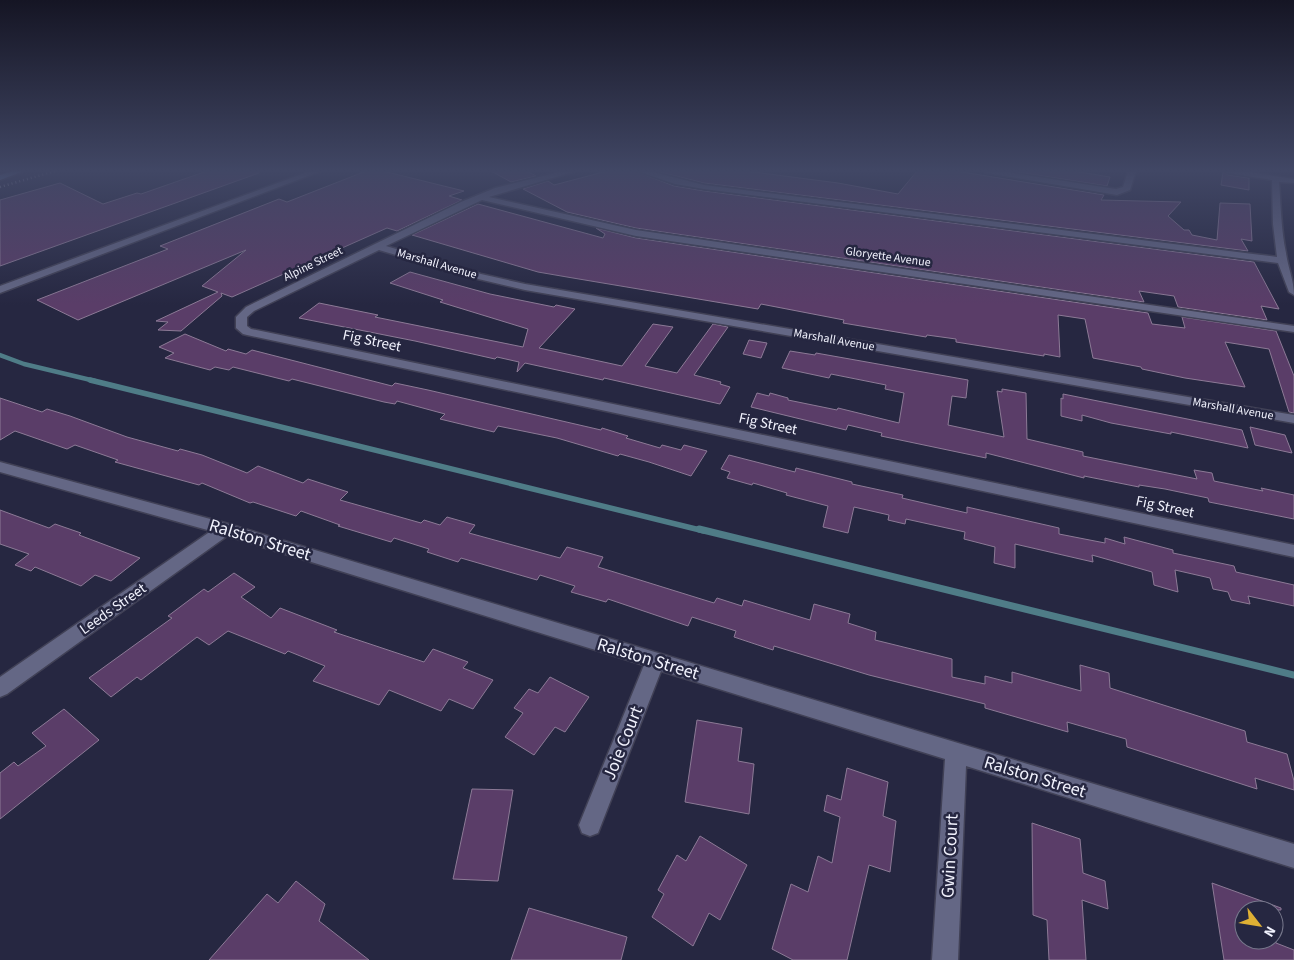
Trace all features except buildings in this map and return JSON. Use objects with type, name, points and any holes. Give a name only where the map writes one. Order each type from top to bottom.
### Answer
[{"type":"street","points":[[0,290],[198,216]]},
{"type":"street","name":"Alpine Street","points":[[240,324],[243,315],[250,309],[441,216]]},
{"type":"street","name":"Gloryette Avenue","points":[[558,216],[636,233],[1294,328]]},
{"type":"street","points":[[929,216],[1282,261]]},
{"type":"street","points":[[1278,216],[1282,261],[1294,292]]},
{"type":"street","name":"Marshall Avenue","points":[[377,246],[478,276],[525,287],[1294,420]]},
{"type":"street","name":"Fig Street","points":[[240,324],[248,332],[257,334],[1294,551]]},
{"type":"street","name":"Ralston Street","points":[[0,467],[226,529],[1294,856]]},
{"type":"street","name":"Leeds Street","points":[[0,688],[226,529]]},
{"type":"street","name":"Joie Court","points":[[590,825],[656,662]]},
{"type":"street","name":"Gwin Court","points":[[945,960],[956,753]]},
{"type":"waterway","points":[[0,355],[24,364],[95,381]]},
{"type":"waterway","points":[[90,380],[704,531]]},
{"type":"waterway","points":[[699,529],[1294,675]]}]
